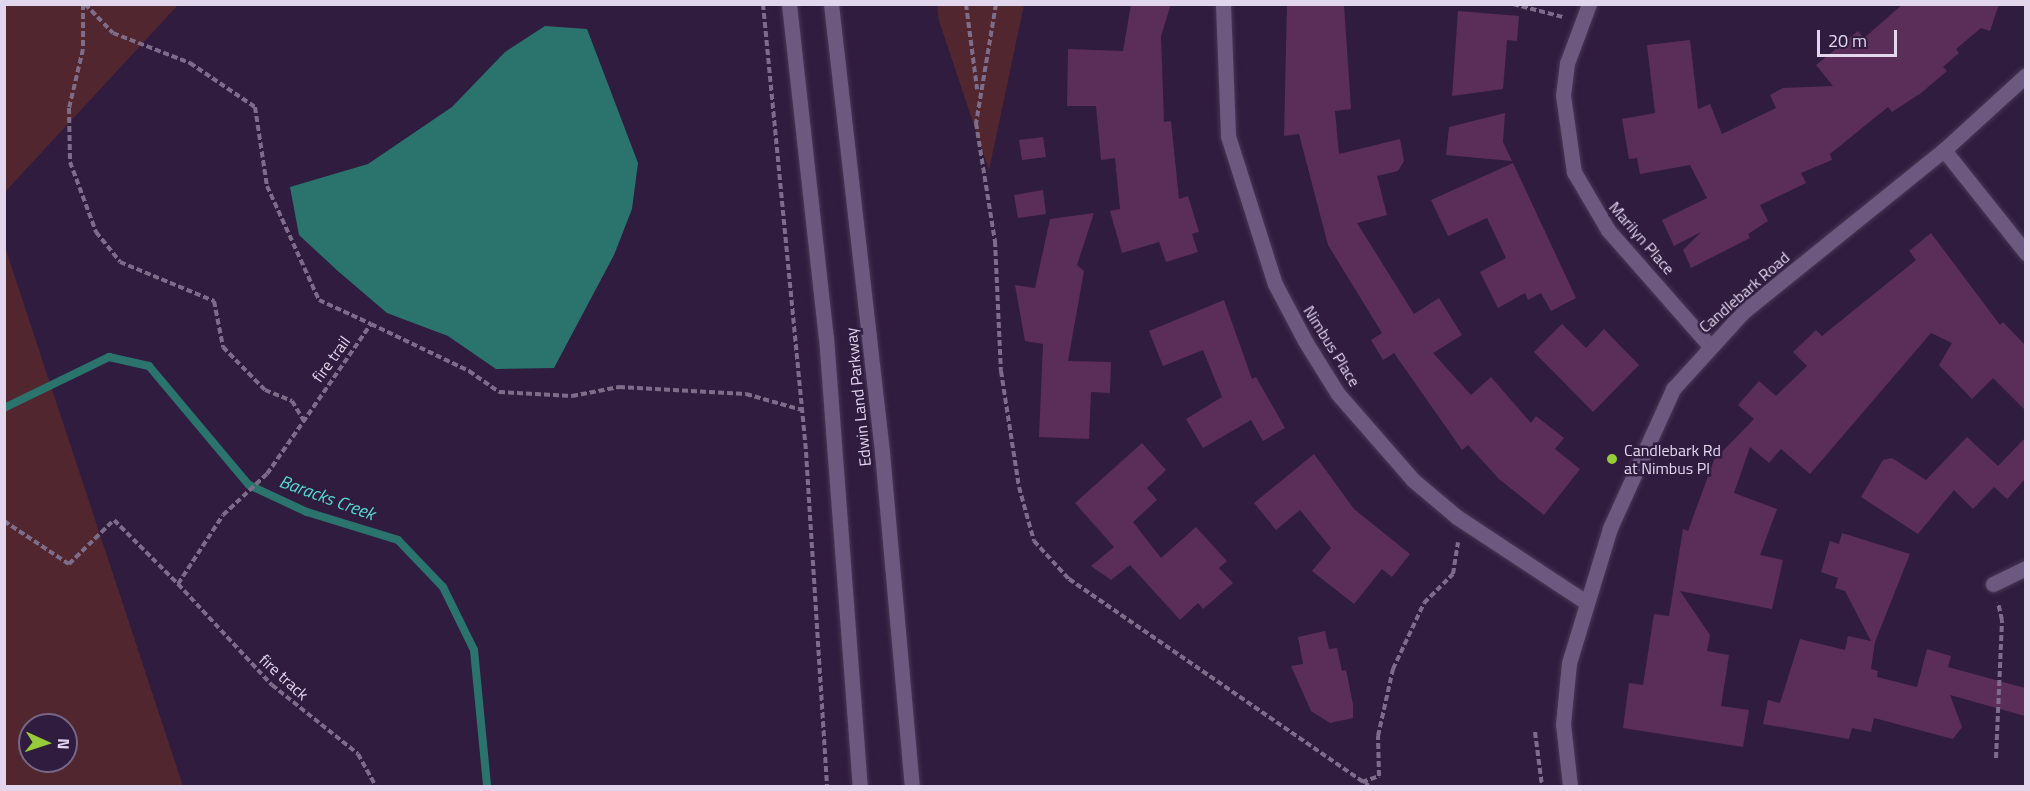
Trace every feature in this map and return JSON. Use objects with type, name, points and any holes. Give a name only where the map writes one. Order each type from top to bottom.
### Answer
[{"type":"street","name":"Edwin Land Parkway","points":[[789,4],[839,474],[860,786]]},
{"type":"street","name":"Edwin Land Parkway","points":[[831,4],[881,440],[912,786]]},
{"type":"street","name":"Nimbus Place","points":[[1223,4],[1228,136],[1275,284],[1338,394],[1413,480],[1457,517],[1586,602]]},
{"type":"street","name":"Marilyn Place","points":[[1589,4],[1581,22],[1563,95],[1574,172],[1608,230],[1709,345]]},
{"type":"street","name":"Candlebark Road","points":[[1570,786],[1565,691],[1586,602],[1641,451],[1674,389],[1709,345],[1944,150],[2025,75]]},
{"type":"street","points":[[1944,150],[2025,253]]},
{"type":"street","points":[[1993,584],[2025,568]]},
{"type":"path","points":[[84,4],[113,33],[190,63],[255,107],[267,186],[318,300],[469,371],[499,393],[572,396],[619,387],[746,393],[802,410]]},
{"type":"path","points":[[84,4],[83,50],[69,108],[70,162],[96,232],[120,262],[214,301],[223,347],[265,390],[292,401],[304,421]]},
{"type":"path","points":[[763,4],[802,410],[827,786]]},
{"type":"path","points":[[966,4],[977,93],[976,123],[995,241],[1001,371],[1021,497],[1034,541],[1069,579],[1369,786]]},
{"type":"path","points":[[977,93],[996,4]]},
{"type":"path","points":[[1513,4],[1581,22]]},
{"type":"path","name":"fire trail","points":[[178,584],[222,515],[267,474],[371,324]]},
{"type":"path","points":[[1361,782],[1379,776],[1382,714],[1412,624],[1453,574],[1457,517]]},
{"type":"path","points":[[4,521],[69,564],[114,520],[178,584]]},
{"type":"path","name":"fire track","points":[[178,584],[272,685],[358,754],[376,786]]},
{"type":"path","points":[[1993,584],[2002,620],[1996,758]]},
{"type":"path","points":[[1535,732],[1542,786]]},
{"type":"shaded area","points":[[4,5],[178,5],[5,192]]},
{"type":"shaded area","points":[[937,5],[1024,5],[989,170],[939,21]]},
{"type":"shaded area","points":[[545,26],[587,29],[638,163],[632,209],[614,255],[554,368],[496,369],[448,336],[387,313],[339,272],[299,235],[290,187],[368,164],[452,107],[505,52]]},
{"type":"shaded area","points":[[5,247],[183,786],[5,786]]},
{"type":"building","points":[[1131,4],[1171,4],[1161,36],[1164,122],[1171,121],[1179,199],[1188,196],[1199,232],[1192,234],[1198,252],[1166,262],[1159,242],[1122,253],[1110,211],[1120,209],[1115,158],[1101,160],[1096,106],[1067,106],[1068,49],[1123,51]]},
{"type":"building","points":[[1287,4],[1344,4],[1351,109],[1335,111],[1339,154],[1400,139],[1404,161],[1398,171],[1377,176],[1387,215],[1357,223],[1414,314],[1439,298],[1462,335],[1433,353],[1471,395],[1491,377],[1531,423],[1536,416],[1564,438],[1555,449],[1580,469],[1544,515],[1499,479],[1468,445],[1462,450],[1394,353],[1383,360],[1371,340],[1382,333],[1328,245],[1299,134],[1284,136]]},
{"type":"building","points":[[1903,4],[1999,4],[1990,31],[1981,28],[1956,49],[1959,53],[1943,67],[1947,71],[1921,93],[1892,112],[1888,107],[1830,154],[1832,160],[1801,173],[1806,183],[1760,205],[1768,221],[1748,234],[1750,238],[1691,268],[1683,250],[1701,232],[1674,246],[1662,220],[1707,198],[1690,165],[1640,174],[1637,158],[1629,159],[1622,119],[1655,113],[1647,45],[1690,40],[1698,109],[1710,104],[1722,134],[1776,108],[1770,95],[1783,88],[1833,86],[1816,65],[1858,31],[1864,38]]},
{"type":"building","points":[[1458,11],[1519,16],[1517,41],[1507,40],[1503,89],[1452,96]]},
{"type":"building","points":[[1505,113],[1503,142],[1512,161],[1446,155],[1449,127]]},
{"type":"building","points":[[1043,137],[1046,157],[1022,160],[1019,140]]},
{"type":"building","points":[[1513,163],[1576,298],[1551,311],[1541,293],[1528,300],[1525,293],[1498,308],[1480,272],[1506,258],[1487,218],[1448,236],[1431,200]]},
{"type":"building","points":[[1043,190],[1046,214],[1018,218],[1014,195]]},
{"type":"building","points":[[1094,213],[1077,265],[1084,271],[1068,361],[1111,362],[1110,393],[1091,392],[1089,439],[1039,437],[1043,344],[1025,341],[1015,285],[1035,288],[1050,219]]},
{"type":"building","points":[[1931,233],[2000,325],[2003,322],[2025,345],[2025,410],[1993,378],[1972,399],[1939,365],[1952,343],[1931,333],[1810,474],[1781,449],[1769,463],[1750,447],[1734,493],[1777,509],[1760,555],[1783,560],[1772,609],[1680,591],[1710,635],[1707,651],[1729,655],[1721,706],[1749,710],[1743,747],[1623,728],[1629,683],[1643,685],[1654,614],[1669,616],[1683,529],[1688,531],[1714,460],[1754,419],[1738,405],[1759,381],[1776,396],[1807,366],[1793,352],[1816,330],[1822,336],[1916,260],[1909,251]]},
{"type":"building","points":[[1224,300],[1252,379],[1256,377],[1285,428],[1263,441],[1251,420],[1203,448],[1186,419],[1222,397],[1203,350],[1163,366],[1149,331]]},
{"type":"building","points":[[1562,324],[1586,348],[1604,329],[1639,365],[1593,412],[1534,352]]},
{"type":"building","points":[[1967,437],[1998,466],[2025,438],[2025,479],[2007,499],[1994,487],[1973,509],[1954,490],[1918,534],[1861,497],[1883,460],[1892,458],[1926,480]]},
{"type":"building","points":[[1142,443],[1166,470],[1147,488],[1157,500],[1133,522],[1161,558],[1196,527],[1227,561],[1219,568],[1233,583],[1203,609],[1198,603],[1180,620],[1130,565],[1111,580],[1091,566],[1114,547],[1075,503]]},
{"type":"building","points":[[1314,454],[1354,509],[1410,554],[1392,577],[1382,569],[1354,604],[1312,571],[1331,548],[1300,510],[1276,530],[1254,503]]},
{"type":"building","points":[[1842,533],[1910,554],[1875,642],[1871,669],[1878,671],[1877,677],[1917,687],[1927,649],[1951,656],[1948,667],[2025,688],[2025,716],[1950,695],[1962,727],[1953,739],[1874,718],[1871,732],[1852,728],[1849,739],[1763,724],[1768,700],[1780,703],[1800,639],[1845,650],[1848,636],[1871,641],[1845,591],[1835,588],[1838,578],[1821,572],[1830,541],[1839,544]]},
{"type":"building","points":[[1325,631],[1329,649],[1337,648],[1342,671],[1346,670],[1353,704],[1353,718],[1330,723],[1311,711],[1291,666],[1303,664],[1298,637]]},
{"type":"waterway","name":"Baracks Creek","points":[[4,408],[109,357],[149,366],[249,485],[307,512],[398,540],[443,587],[474,650],[487,786]]},
{"type":"place","name":"Candlebark Rd at Nimbus Pl","points":[[1612,459]]}]
